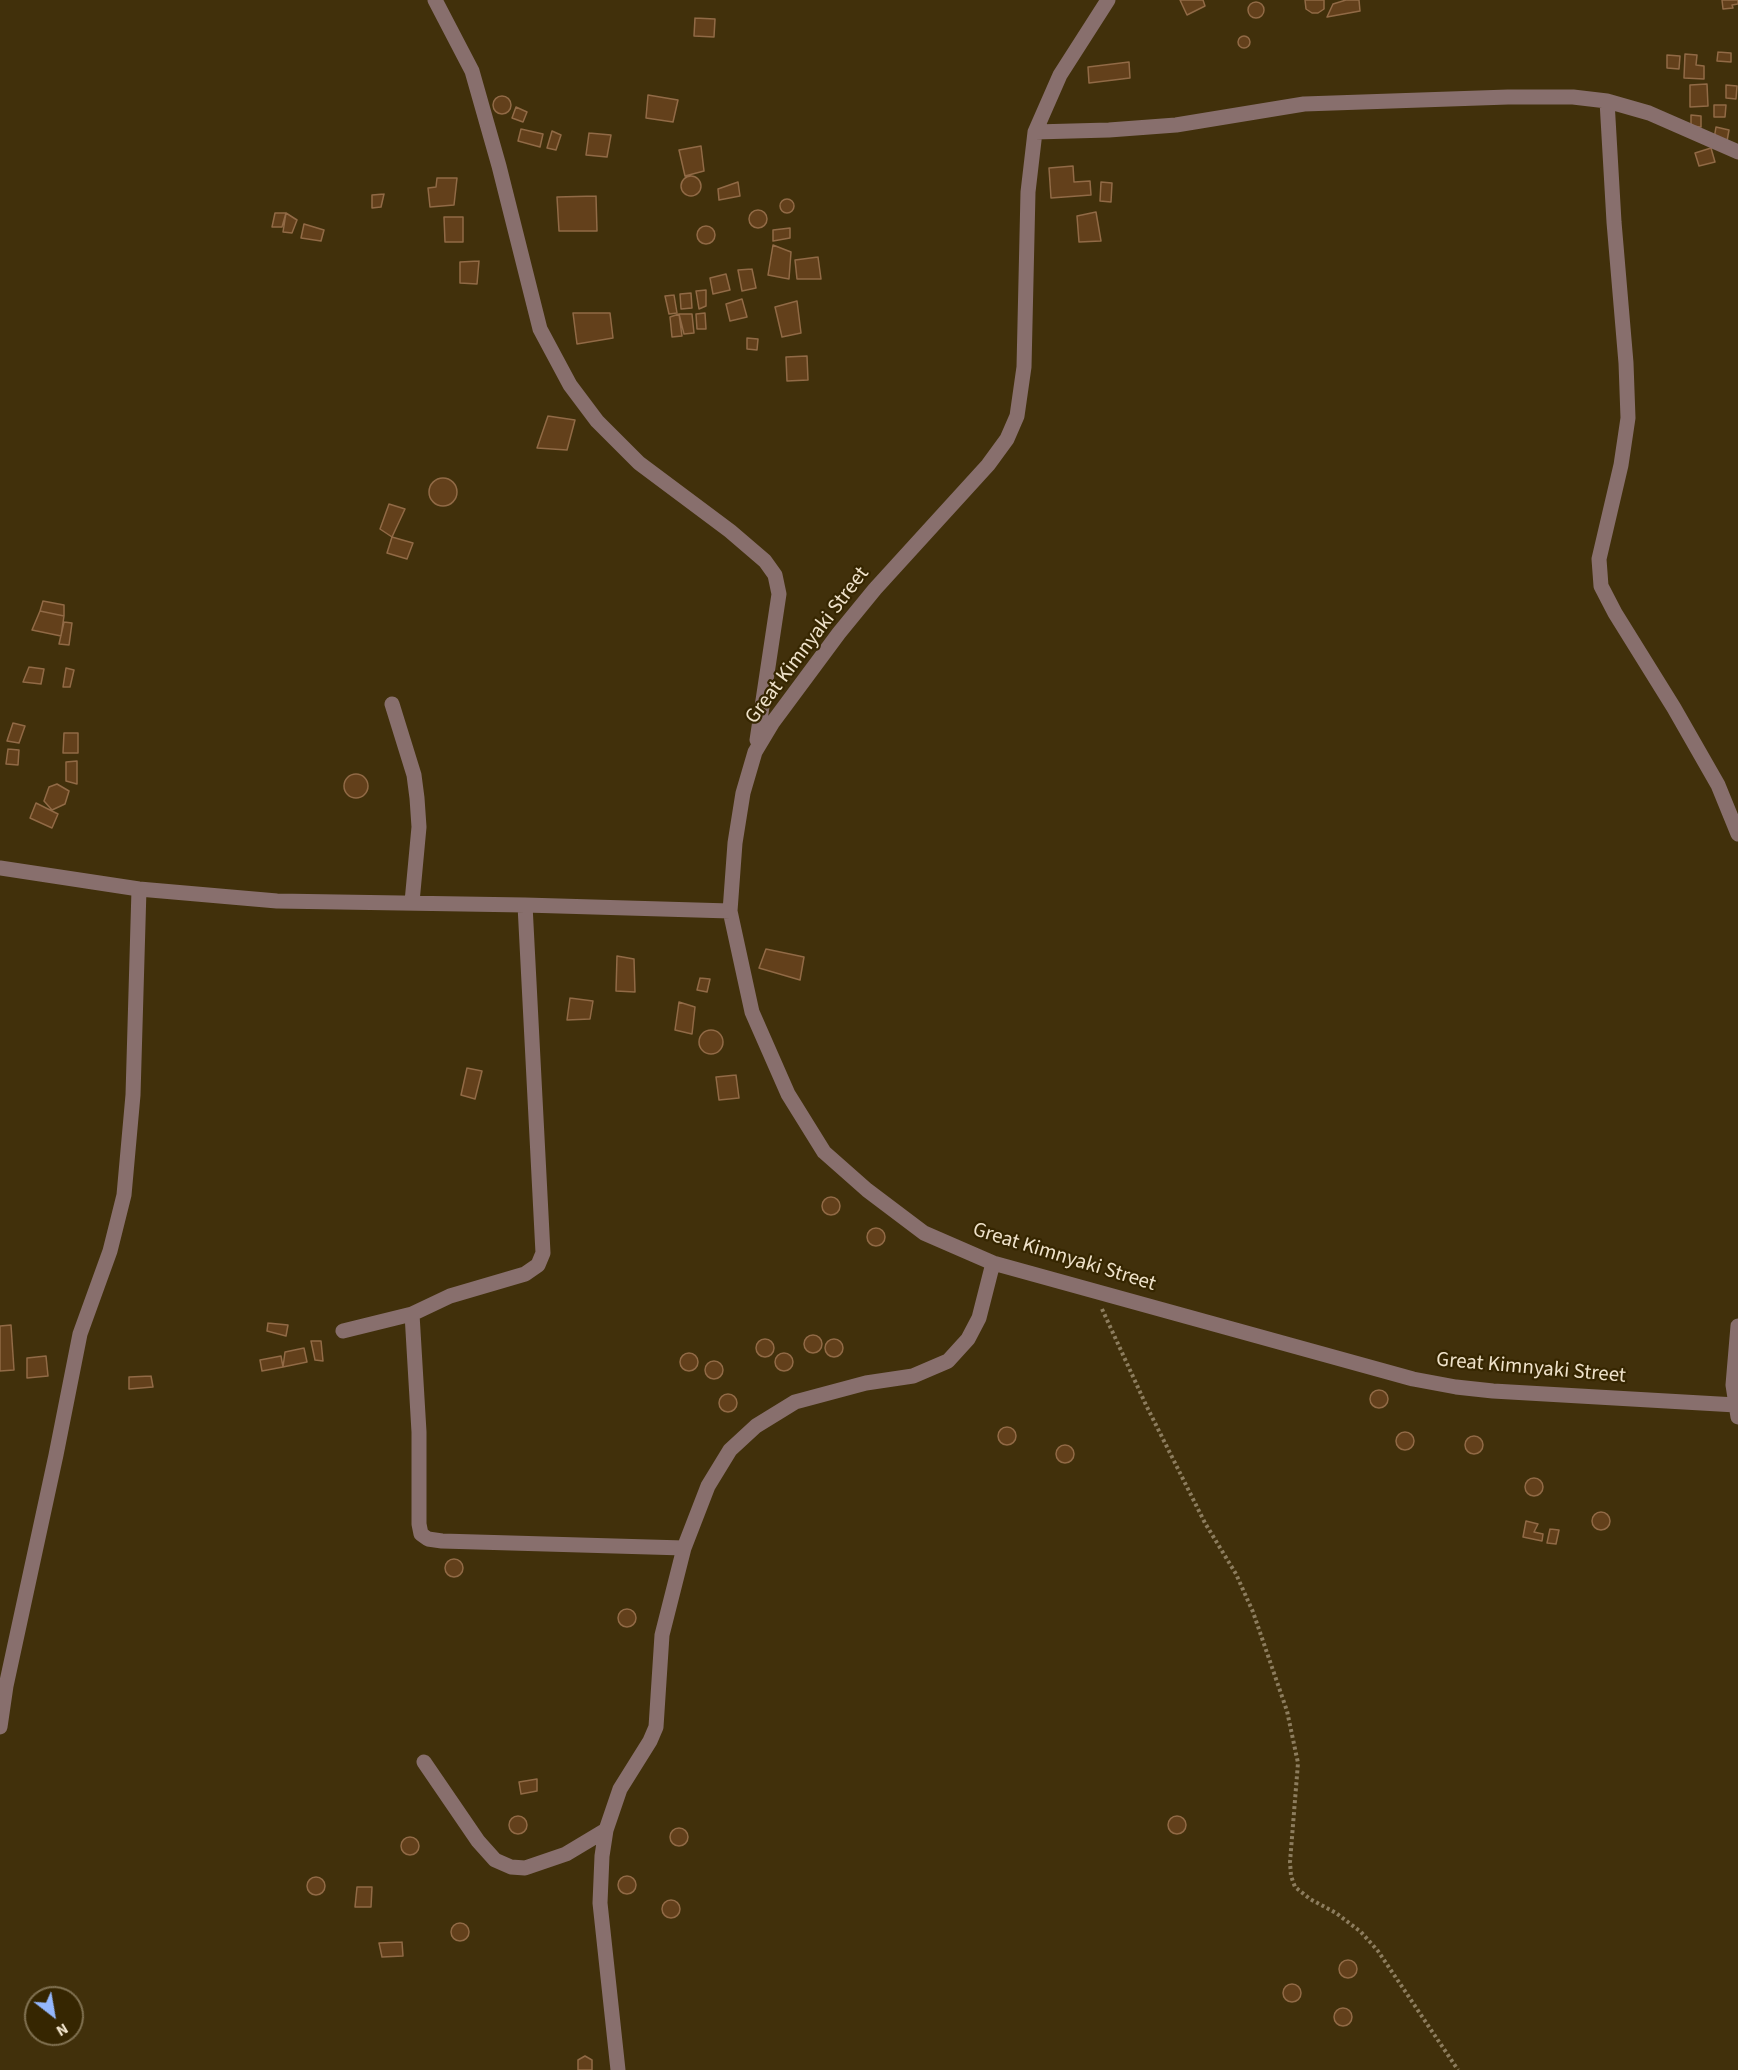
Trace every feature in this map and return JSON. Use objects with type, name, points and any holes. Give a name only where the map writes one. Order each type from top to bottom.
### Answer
[{"type":"street","points":[[435,0],[472,71],[499,166],[540,329],[570,386],[597,421],[639,463],[730,531],[765,561],[775,575],[779,594],[755,752]]},
{"type":"street","name":"Great Kimnyaki Street","points":[[1108,0],[1060,75],[1035,132],[1028,192],[1024,367],[1017,416],[1007,439],[988,465],[875,589],[839,633],[778,714],[755,752],[744,793],[735,843],[730,911],[752,1012],[788,1094],[824,1152],[867,1190],[924,1233],[993,1263],[1413,1378],[1455,1387],[1737,1411]]},
{"type":"street","points":[[1035,132],[1176,125],[1304,104],[1574,97],[1607,101],[1649,113],[1738,152]]},
{"type":"street","points":[[1607,101],[1628,418],[1621,465],[1599,559],[1601,586],[1615,614],[1674,708],[1718,785],[1738,834]]},
{"type":"street","points":[[392,704],[412,766],[417,798],[419,827],[412,902]]},
{"type":"street","points":[[0,868],[139,889],[277,901],[412,902],[730,911]]},
{"type":"street","points":[[0,1727],[6,1686],[80,1334],[111,1251],[124,1195],[134,1095],[139,889]]},
{"type":"street","points":[[343,1331],[412,1314],[458,1293],[525,1274],[538,1265],[543,1253],[525,905]]},
{"type":"street","points":[[618,2070],[600,1903],[602,1856],[606,1830],[620,1789],[650,1741],[656,1727],[662,1635],[684,1548],[708,1486],[730,1450],[756,1426],[795,1402],[866,1383],[913,1376],[948,1361],[968,1339],[979,1318],[993,1263]]},
{"type":"street","points":[[412,1314],[420,1432],[418,1524],[421,1534],[428,1539],[442,1541],[684,1548]]},
{"type":"street","points":[[1737,1411],[1738,1326]]},
{"type":"street","points":[[424,1761],[478,1840],[495,1860],[512,1867],[525,1868],[566,1854],[606,1830]]},
{"type":"path","points":[[1092,1290],[1205,1523],[1236,1574],[1253,1612],[1287,1711],[1298,1763],[1290,1862],[1295,1887],[1361,1932],[1378,1952],[1458,2070]]},
{"type":"building","points":[[1180,0],[1203,0],[1205,6],[1187,15]]},
{"type":"building","points":[[1305,0],[1324,0],[1324,9],[1318,13],[1312,13],[1306,9]]},
{"type":"building","points":[[1346,0],[1359,0],[1360,11],[1327,17],[1333,4]]},
{"type":"building","points":[[1722,0],[1738,0],[1738,4],[1732,5],[1733,8],[1723,9]]},
{"type":"building","points":[[1256,2],[1262,4],[1264,10],[1262,16],[1256,18],[1250,16],[1248,10],[1250,4]]},
{"type":"building","points":[[695,18],[715,19],[714,37],[694,36]]},
{"type":"building","points":[[1246,36],[1249,37],[1249,47],[1242,48],[1239,47],[1238,40],[1239,37]]},
{"type":"building","points":[[1718,52],[1731,53],[1731,62],[1717,61]]},
{"type":"building","points":[[1685,54],[1697,55],[1696,65],[1704,66],[1704,79],[1684,78]]},
{"type":"building","points":[[1667,55],[1680,56],[1679,69],[1667,68]]},
{"type":"building","points":[[1129,62],[1130,78],[1089,83],[1088,67]]},
{"type":"building","points":[[1707,84],[1708,106],[1690,107],[1690,85]]},
{"type":"building","points":[[1726,85],[1737,86],[1736,99],[1726,98]]},
{"type":"building","points":[[648,95],[678,100],[673,122],[646,118]]},
{"type":"building","points":[[502,96],[508,99],[511,105],[508,111],[502,114],[496,111],[493,105],[496,99]]},
{"type":"building","points":[[1714,105],[1726,105],[1725,117],[1714,117]]},
{"type":"building","points":[[516,107],[527,112],[523,122],[512,118]]},
{"type":"building","points":[[1691,115],[1701,116],[1701,127],[1691,126]]},
{"type":"building","points":[[1716,127],[1729,130],[1727,141],[1714,139]]},
{"type":"building","points":[[521,129],[543,134],[540,147],[518,141]]},
{"type":"building","points":[[552,131],[561,135],[556,150],[547,148]]},
{"type":"building","points":[[589,133],[611,135],[607,157],[586,155]]},
{"type":"building","points":[[701,146],[704,171],[685,176],[679,150]]},
{"type":"building","points":[[1711,148],[1715,162],[1699,166],[1695,153]]},
{"type":"building","points":[[1073,166],[1074,182],[1090,181],[1091,195],[1051,198],[1049,168]]},
{"type":"building","points":[[691,176],[698,179],[701,186],[698,193],[691,196],[684,193],[681,186],[684,179]]},
{"type":"building","points":[[437,178],[457,178],[454,205],[430,207],[428,188],[436,187]]},
{"type":"building","points":[[738,182],[740,196],[719,200],[718,189]]},
{"type":"building","points":[[1101,182],[1112,183],[1111,202],[1100,201]]},
{"type":"building","points":[[384,194],[381,207],[372,208],[372,195]]},
{"type":"building","points":[[596,196],[597,231],[559,231],[557,197]]},
{"type":"building","points":[[787,199],[792,201],[794,206],[792,211],[787,213],[782,211],[780,206],[782,201]]},
{"type":"building","points":[[758,210],[764,213],[767,219],[764,225],[758,228],[752,225],[749,219],[752,213]]},
{"type":"building","points":[[1096,212],[1101,241],[1079,242],[1077,216]]},
{"type":"building","points":[[275,213],[286,213],[282,227],[272,227]]},
{"type":"building","points":[[286,213],[297,220],[292,233],[283,232]]},
{"type":"building","points":[[444,217],[463,217],[463,242],[445,242]]},
{"type":"building","points":[[304,224],[324,230],[321,241],[301,238]]},
{"type":"building","points":[[706,226],[712,229],[715,235],[712,241],[706,244],[700,241],[697,235],[700,229]]},
{"type":"building","points":[[790,228],[790,238],[773,241],[773,230]]},
{"type":"building","points":[[773,245],[791,252],[789,279],[768,275]]},
{"type":"building","points":[[818,257],[821,279],[797,279],[795,260]]},
{"type":"building","points":[[479,261],[477,284],[460,283],[460,262]]},
{"type":"building","points":[[752,269],[756,288],[742,291],[738,270]]},
{"type":"building","points":[[726,274],[730,290],[713,294],[710,278]]},
{"type":"building","points":[[706,290],[706,306],[699,309],[696,291]]},
{"type":"building","points":[[691,293],[692,308],[681,309],[680,294]]},
{"type":"building","points":[[674,295],[677,313],[669,314],[665,296]]},
{"type":"building","points":[[742,299],[747,317],[730,321],[726,304]]},
{"type":"building","points":[[797,301],[801,333],[782,337],[775,307]]},
{"type":"building","points":[[573,313],[610,313],[613,338],[577,344]]},
{"type":"building","points":[[705,313],[706,329],[697,329],[696,314]]},
{"type":"building","points":[[679,314],[692,314],[694,333],[684,334]]},
{"type":"building","points":[[679,314],[682,336],[672,337],[670,317]]},
{"type":"building","points":[[747,338],[758,339],[757,350],[747,349]]},
{"type":"building","points":[[807,356],[808,380],[787,381],[786,357]]},
{"type":"building","points":[[548,416],[575,420],[567,450],[537,448]]},
{"type":"building","points":[[443,478],[453,482],[457,492],[453,502],[443,506],[433,502],[429,492],[433,482]]},
{"type":"building","points":[[389,504],[405,509],[392,537],[380,529]]},
{"type":"building","points":[[392,537],[413,543],[407,559],[387,553]]},
{"type":"building","points":[[43,601],[64,605],[64,616],[40,611]]},
{"type":"building","points":[[40,611],[64,616],[61,636],[32,630]]},
{"type":"building","points":[[64,622],[72,623],[69,645],[59,644]]},
{"type":"building","points":[[29,667],[44,669],[41,684],[23,682]]},
{"type":"building","points":[[66,668],[74,670],[70,687],[63,687]]},
{"type":"building","points":[[13,723],[25,726],[19,743],[7,741]]},
{"type":"building","points":[[64,733],[78,733],[78,753],[63,753]]},
{"type":"building","points":[[8,749],[19,750],[18,765],[6,764]]},
{"type":"building","points":[[77,761],[77,784],[66,781],[66,762]]},
{"type":"building","points":[[356,774],[365,777],[368,786],[365,795],[356,798],[347,795],[344,786],[347,777]]},
{"type":"building","points":[[57,784],[69,791],[65,804],[52,810],[44,801],[49,787]]},
{"type":"building","points":[[36,803],[58,814],[52,828],[30,818]]},
{"type":"building","points":[[766,949],[804,957],[800,980],[759,968]]},
{"type":"building","points":[[617,956],[634,959],[635,992],[616,991]]},
{"type":"building","points":[[700,978],[710,979],[707,992],[697,990]]},
{"type":"building","points":[[570,998],[593,1001],[590,1019],[567,1020]]},
{"type":"building","points":[[679,1002],[695,1007],[692,1034],[675,1030]]},
{"type":"building","points":[[711,1030],[716,1031],[722,1037],[722,1047],[716,1053],[711,1054],[706,1053],[700,1047],[699,1042],[700,1037],[706,1031]]},
{"type":"building","points":[[467,1068],[482,1071],[475,1099],[461,1095]]},
{"type":"building","points":[[736,1075],[739,1098],[719,1100],[716,1077]]},
{"type":"building","points":[[831,1197],[837,1200],[840,1206],[837,1212],[831,1215],[825,1212],[822,1206],[825,1200]]},
{"type":"building","points":[[876,1228],[882,1231],[885,1237],[882,1243],[876,1246],[870,1243],[867,1237],[870,1231]]},
{"type":"building","points":[[268,1323],[288,1325],[286,1336],[267,1331]]},
{"type":"building","points":[[11,1325],[14,1370],[0,1371],[0,1326]]},
{"type":"building","points":[[813,1335],[819,1338],[822,1344],[819,1350],[813,1353],[807,1350],[804,1344],[807,1338]]},
{"type":"building","points":[[765,1339],[771,1342],[774,1348],[771,1354],[765,1357],[759,1354],[756,1348],[759,1342]]},
{"type":"building","points":[[834,1339],[840,1342],[843,1348],[840,1354],[834,1357],[828,1354],[825,1348],[828,1342]]},
{"type":"building","points":[[311,1341],[321,1341],[323,1361],[315,1360]]},
{"type":"building","points":[[304,1348],[307,1362],[283,1367],[285,1352]]},
{"type":"building","points":[[689,1353],[695,1356],[698,1362],[695,1368],[689,1371],[683,1368],[680,1362],[683,1356]]},
{"type":"building","points":[[784,1353],[790,1356],[793,1362],[790,1368],[784,1371],[778,1368],[775,1362],[778,1356]]},
{"type":"building","points":[[46,1356],[48,1376],[27,1378],[27,1358]]},
{"type":"building","points":[[281,1356],[283,1367],[262,1371],[260,1360]]},
{"type":"building","points":[[714,1361],[720,1364],[723,1370],[720,1376],[714,1379],[708,1376],[705,1370],[708,1364]]},
{"type":"building","points":[[151,1376],[153,1387],[129,1389],[129,1377]]},
{"type":"building","points":[[1379,1390],[1385,1393],[1388,1399],[1385,1405],[1379,1408],[1373,1405],[1370,1399],[1373,1393]]},
{"type":"building","points":[[728,1394],[734,1397],[737,1403],[734,1409],[728,1412],[722,1409],[719,1403],[722,1397]]},
{"type":"building","points":[[1007,1427],[1013,1430],[1016,1436],[1013,1442],[1007,1445],[1001,1442],[998,1436],[1001,1430]]},
{"type":"building","points":[[1405,1432],[1411,1435],[1414,1441],[1411,1447],[1405,1450],[1399,1447],[1396,1441],[1399,1435]]},
{"type":"building","points":[[1474,1436],[1480,1439],[1483,1445],[1480,1451],[1474,1454],[1468,1451],[1465,1445],[1468,1439]]},
{"type":"building","points":[[1065,1445],[1071,1448],[1074,1454],[1071,1460],[1065,1463],[1059,1460],[1056,1454],[1059,1448]]},
{"type":"building","points":[[1534,1478],[1540,1481],[1543,1487],[1540,1493],[1534,1496],[1528,1493],[1525,1487],[1528,1481]]},
{"type":"building","points":[[1601,1512],[1607,1515],[1610,1521],[1607,1527],[1601,1530],[1595,1527],[1592,1521],[1595,1515]]},
{"type":"building","points":[[1526,1521],[1538,1524],[1534,1532],[1543,1534],[1542,1541],[1523,1537]]},
{"type":"building","points":[[1550,1529],[1559,1530],[1556,1544],[1547,1543]]},
{"type":"building","points":[[454,1559],[460,1562],[463,1568],[460,1574],[454,1577],[448,1574],[445,1568],[448,1562]]},
{"type":"building","points":[[627,1609],[633,1612],[636,1618],[633,1624],[627,1627],[621,1624],[618,1618],[621,1612]]},
{"type":"building","points":[[537,1779],[537,1791],[521,1794],[519,1782]]},
{"type":"building","points":[[518,1816],[524,1819],[527,1825],[524,1831],[518,1834],[512,1831],[509,1825],[512,1819]]},
{"type":"building","points":[[1177,1816],[1183,1819],[1186,1825],[1183,1831],[1177,1834],[1171,1831],[1168,1825],[1171,1819]]},
{"type":"building","points":[[679,1828],[685,1831],[688,1837],[685,1843],[679,1846],[673,1843],[670,1837],[673,1831]]},
{"type":"building","points":[[410,1837],[416,1840],[419,1846],[416,1852],[410,1855],[404,1852],[401,1846],[404,1840]]},
{"type":"building","points":[[627,1876],[633,1879],[636,1885],[633,1891],[627,1894],[621,1891],[618,1885],[621,1879]]},
{"type":"building","points":[[316,1877],[322,1880],[325,1886],[322,1892],[316,1895],[310,1892],[307,1886],[310,1880]]},
{"type":"building","points":[[357,1887],[372,1887],[371,1907],[355,1907]]},
{"type":"building","points":[[671,1900],[677,1903],[680,1909],[677,1915],[671,1918],[665,1915],[662,1909],[665,1903]]},
{"type":"building","points":[[460,1923],[466,1926],[469,1932],[466,1938],[460,1941],[454,1938],[451,1932],[454,1926]]},
{"type":"building","points":[[402,1942],[403,1956],[382,1957],[379,1943]]},
{"type":"building","points":[[1348,1960],[1354,1963],[1357,1969],[1354,1975],[1348,1978],[1342,1975],[1339,1969],[1342,1963]]},
{"type":"building","points":[[1292,1984],[1298,1987],[1301,1993],[1298,1999],[1292,2002],[1286,1999],[1283,1993],[1286,1987]]},
{"type":"building","points":[[1343,2008],[1349,2011],[1352,2017],[1349,2023],[1343,2026],[1337,2023],[1334,2017],[1337,2011]]},
{"type":"building","points":[[585,2056],[592,2060],[592,2070],[578,2070],[578,2060]]}]
